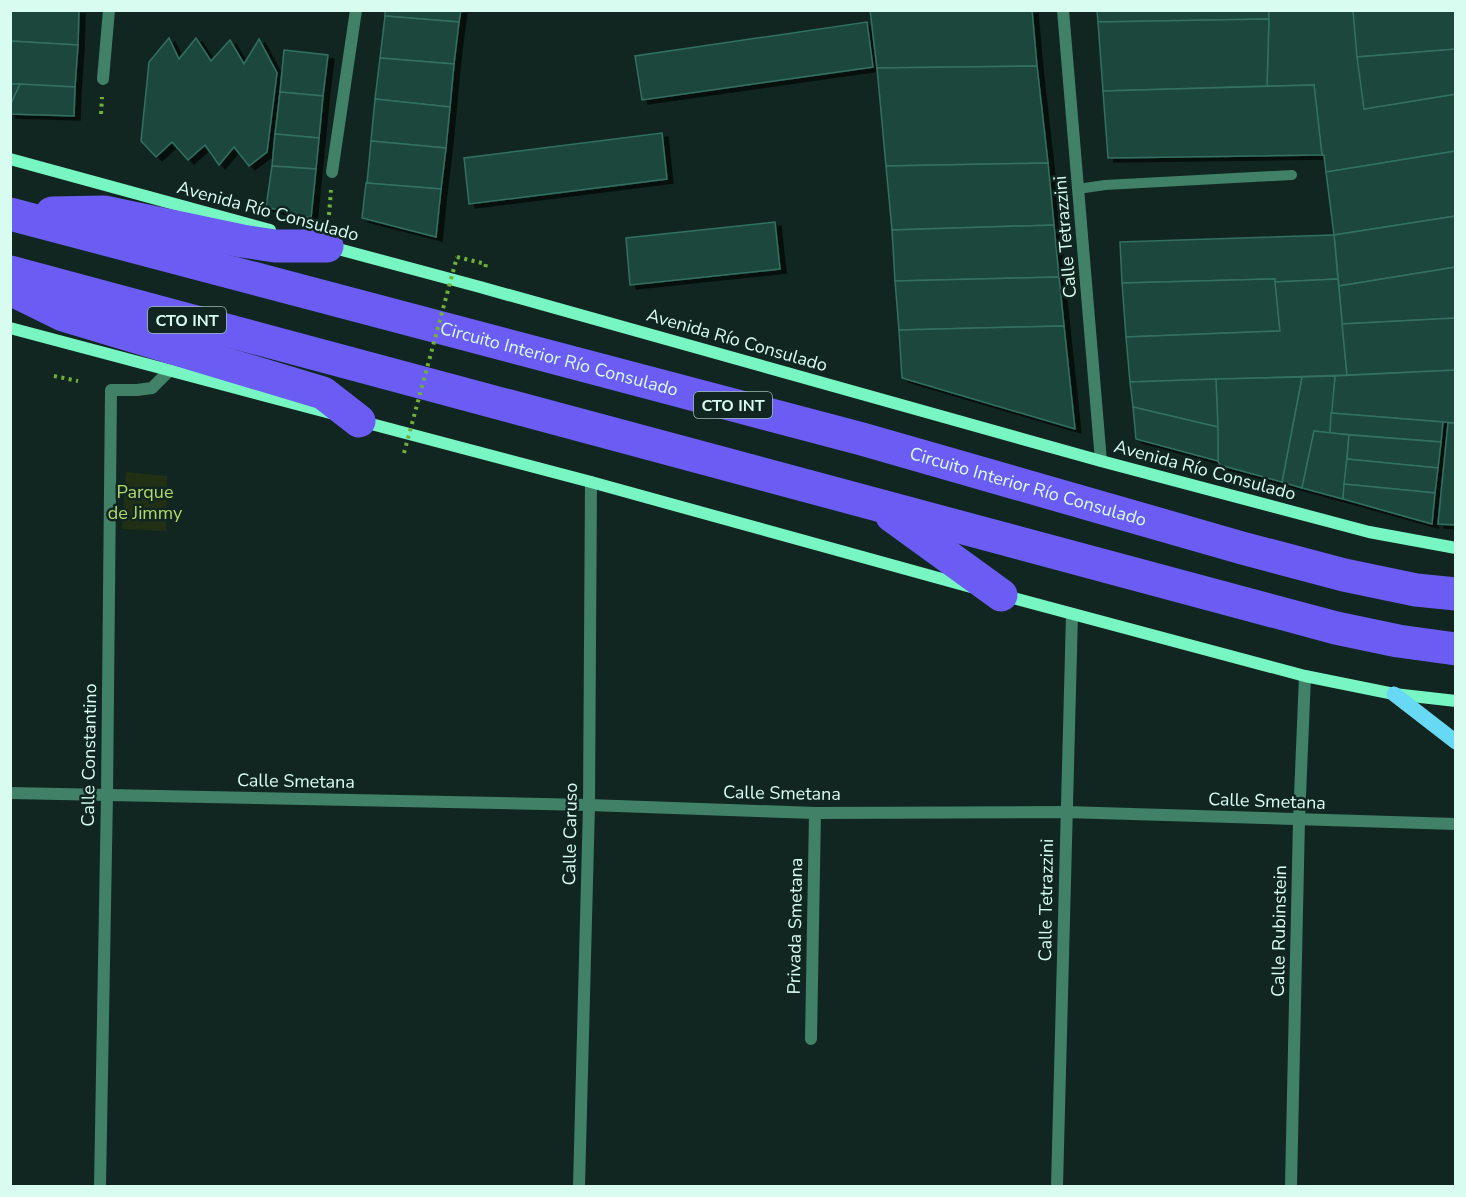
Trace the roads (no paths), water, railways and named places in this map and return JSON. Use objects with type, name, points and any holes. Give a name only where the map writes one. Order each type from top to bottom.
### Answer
[{"type":"highway","points":[[11,214],[104,212],[275,246],[327,246]]},
{"type":"highway","name":"Circuito Interior Río Consulado","points":[[11,214],[850,436],[1344,575],[1416,590],[1455,594]]},
{"type":"highway","name":"CTO INT","points":[[10,272],[1336,628],[1398,641],[1455,649]]},
{"type":"highway","points":[[10,289],[63,315],[323,393],[359,421]]},
{"type":"highway","points":[[876,505],[1001,595]]},
{"type":"main road","name":"Avenida Río Consulado","points":[[10,159],[480,287],[1101,461],[1369,532],[1455,548]]},
{"type":"main road","points":[[10,328],[591,482],[1305,676],[1394,694],[1455,701]]},
{"type":"main road","points":[[1394,694],[1455,742]]},
{"type":"street","points":[[103,79],[109,10]]},
{"type":"street","points":[[332,172],[356,10]]},
{"type":"street","name":"Calle Tetrazzini","points":[[1063,10],[1101,461]]},
{"type":"street","name":"Calle Constantino","points":[[99,1186],[107,795],[111,390],[152,388],[168,372],[166,370]]},
{"type":"street","name":"Calle Caruso","points":[[579,1186],[589,805],[591,482]]},
{"type":"street","name":"Calle Tetrazzini","points":[[1057,1186],[1071,614]]},
{"type":"street","name":"Calle Rubinstein","points":[[1291,1186],[1299,820],[1305,676]]},
{"type":"street","name":"Calle Smetana","points":[[10,793],[589,805],[815,813],[1066,812],[1455,824]]},
{"type":"street","name":"Privada Smetana","points":[[811,1039],[815,813]]},
{"type":"lane","points":[[1078,189],[1292,175]]},
{"type":"park label","name":"Parque de Jimmy","points":[[145,502]]}]
